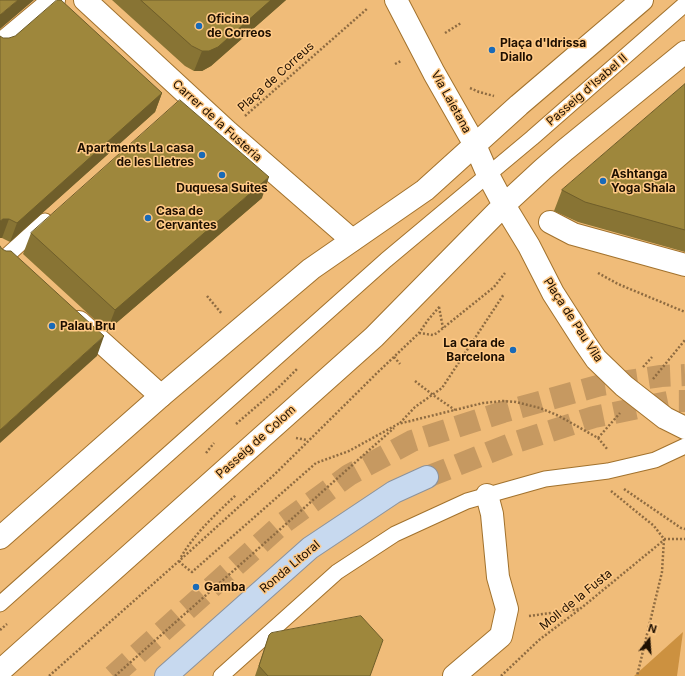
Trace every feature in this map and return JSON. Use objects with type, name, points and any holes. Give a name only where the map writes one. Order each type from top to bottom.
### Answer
[{"type":"highway","name":"Ronda Litoral","points":[[166,676],[310,548],[394,492],[427,477]]},
{"type":"main road","points":[[0,45],[54,0]]},
{"type":"main road","name":"Carrer de la Fusteria","points":[[85,0],[183,99],[352,240]]},
{"type":"main road","name":"Via Laietana","points":[[396,0],[434,73],[475,145],[488,175],[504,205]]},
{"type":"main road","points":[[1,533],[311,269],[425,190],[642,0]]},
{"type":"main road","points":[[504,205],[565,150],[685,52]]},
{"type":"main road","name":"Plaça de Pau Vila","points":[[504,205],[529,246],[553,293],[596,359],[642,401],[665,418],[685,428]]},
{"type":"main road","name":"Passeig de Colom","points":[[0,671],[374,337],[504,205]]},
{"type":"main road","points":[[550,222],[573,234],[685,264]]},
{"type":"main road","points":[[2,256],[24,272]]},
{"type":"main road","points":[[64,308],[161,396]]},
{"type":"main road","points":[[454,676],[501,636],[505,620],[507,609],[498,577],[492,514],[487,495]]},
{"type":"lane","name":"Passeig d'Isabel II","points":[[488,175],[685,4]]},
{"type":"lane","points":[[0,604],[386,260],[488,175]]},
{"type":"lane","points":[[2,256],[53,215]]},
{"type":"lane","points":[[220,676],[337,572],[395,534],[468,501],[487,495],[545,479],[608,471],[655,460],[685,446]]},
{"type":"path","name":"Plaça de Correus","points":[[241,120],[368,8]]},
{"type":"path","points":[[445,33],[461,23]]},
{"type":"path","points":[[467,84],[470,88],[479,92],[497,96]]},
{"type":"path","points":[[419,333],[433,335],[494,287],[505,273]]},
{"type":"path","points":[[598,273],[618,284],[685,312]]},
{"type":"path","points":[[115,676],[398,424],[415,407],[442,388],[504,294]]},
{"type":"path","points":[[207,296],[225,318]]},
{"type":"path","points":[[49,676],[275,474],[376,373],[419,333],[428,320],[444,303]]},
{"type":"path","points":[[441,318],[443,328]]},
{"type":"path","points":[[656,376],[685,340]]},
{"type":"path","points":[[394,357],[400,364]]},
{"type":"path","points":[[643,367],[652,357]]},
{"type":"path","points":[[415,381],[455,410]]},
{"type":"path","points":[[179,561],[192,572],[316,463],[349,451],[398,424],[483,403],[503,401],[516,402],[540,408],[559,416],[598,438],[610,452]]},
{"type":"path","points":[[598,438],[614,420]]},
{"type":"path","name":"Passeig de Colom","points":[[293,442],[297,438],[308,440]]},
{"type":"path","points":[[606,487],[654,526],[664,539],[662,572],[637,676]]},
{"type":"path","points":[[622,488],[681,528],[685,529]]},
{"type":"path","points":[[179,561],[188,546],[202,529],[240,492]]},
{"type":"path","points":[[664,539],[685,539]]},
{"type":"path","name":"Moll de la Fusta","points":[[501,676],[539,640],[580,609],[664,539]]},
{"type":"path","points":[[505,620],[580,609]]},
{"type":"shaded area","points":[[683,632],[677,676],[634,676]]},
{"type":"building","points":[[0,0],[18,0],[0,15]]},
{"type":"building","points":[[57,0],[61,0],[162,93],[17,223],[9,219],[3,219],[0,221],[0,36],[3,38],[9,38],[15,36]]},
{"type":"building","points":[[141,0],[271,0],[218,47],[209,51],[202,51],[192,46]]},
{"type":"building","points":[[685,84],[685,230],[585,202],[562,190]]},
{"type":"building","points":[[180,100],[269,177],[115,310],[31,233]]},
{"type":"building","name":"Palau Bru","points":[[0,246],[6,251],[11,251],[104,336],[0,430]]},
{"type":"building","points":[[361,616],[383,640],[370,676],[268,676],[259,666],[271,633]]},
{"type":"tunnel","points":[[113,676],[282,524],[349,475],[412,441],[503,412],[601,385],[661,376],[685,375]]},
{"type":"tunnel","points":[[427,477],[513,443],[594,417],[673,401],[685,401]]},
{"type":"place","name":"Oficina de Correos","points":[[199,26]]},
{"type":"place","name":"Plaça d'Idrissa Diallo","points":[[492,50]]},
{"type":"place","name":"Apartments La casa de les Lletres","points":[[202,155]]},
{"type":"place","name":"Duquesa Suites","points":[[222,175]]},
{"type":"place","name":"Ashtanga Yoga Shala","points":[[603,181]]},
{"type":"place","name":"Casa de Cervantes","points":[[148,218]]},
{"type":"place","name":"Palau Bru","points":[[52,326]]},
{"type":"place","name":"La Cara de Barcelona","points":[[513,350]]},
{"type":"place","name":"Gamba","points":[[196,587]]}]
